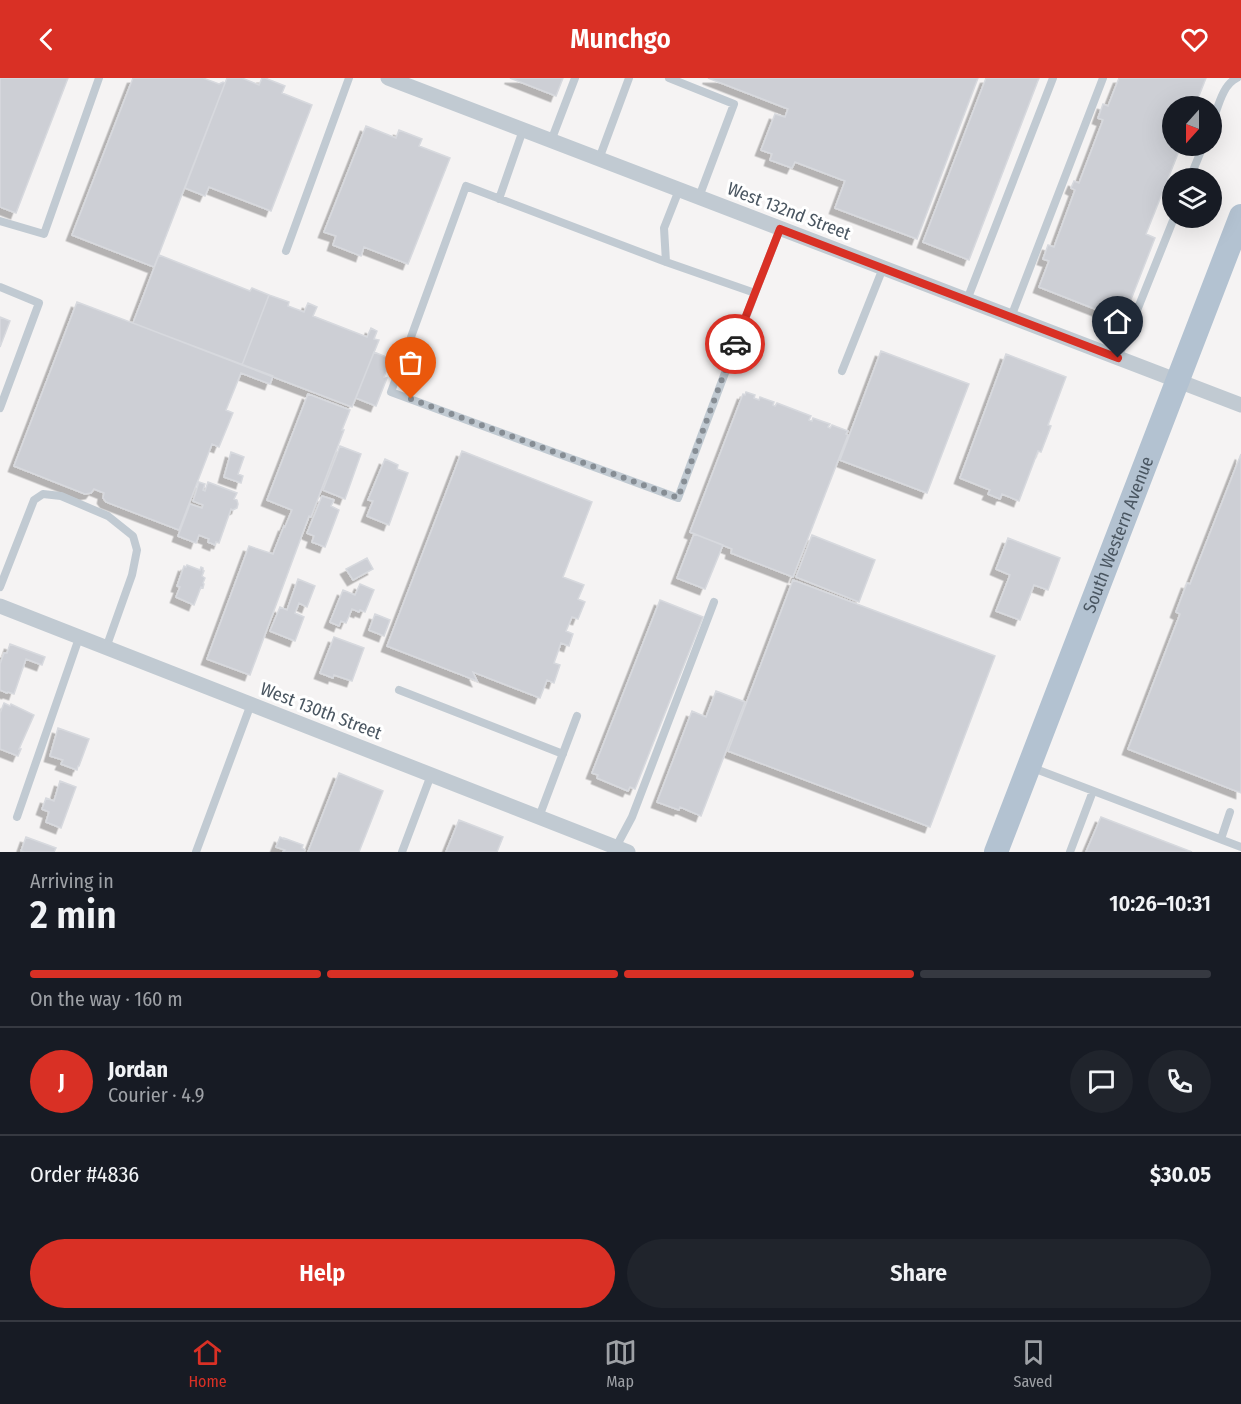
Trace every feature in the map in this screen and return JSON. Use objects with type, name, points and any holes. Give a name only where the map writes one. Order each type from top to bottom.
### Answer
[{"type":"main road","name":"South Western Avenue","points":[[996,852],[1241,216]]},
{"type":"street","name":"West 132nd Street","points":[[387,78],[1241,405]]},
{"type":"street","name":"West 130th Street","points":[[0,606],[622,850]]},
{"type":"lane","points":[[0,221],[44,234],[99,78]]},
{"type":"lane","points":[[286,251],[349,78]]},
{"type":"lane","points":[[551,141],[575,78]]},
{"type":"lane","points":[[599,159],[629,78]]},
{"type":"lane","points":[[669,78],[734,104],[699,197]]},
{"type":"lane","points":[[967,300],[1053,78]]},
{"type":"lane","points":[[1011,317],[1103,78]]},
{"type":"lane","points":[[1222,99],[1233,79],[1237,78]]},
{"type":"lane","points":[[499,199],[523,130]]},
{"type":"lane","points":[[755,293],[666,262],[466,186],[391,392],[678,498],[780,229]]},
{"type":"lane","points":[[666,262],[664,228],[679,190]]},
{"type":"lane","points":[[1118,358],[1170,228]]},
{"type":"lane","points":[[842,371],[883,268]]},
{"type":"lane","points":[[0,287],[39,303],[0,408]]},
{"type":"lane","points":[[0,587],[34,500],[43,494],[61,496],[108,516],[133,536],[138,550],[132,575],[106,648]]},
{"type":"lane","points":[[622,850],[714,602]]},
{"type":"lane","points":[[17,817],[79,638]]},
{"type":"lane","points":[[399,690],[563,753]]},
{"type":"lane","points":[[196,852],[251,704]]},
{"type":"lane","points":[[539,817],[578,716]]},
{"type":"lane","points":[[1029,767],[1241,847]]},
{"type":"lane","points":[[402,852],[431,775]]},
{"type":"lane","points":[[1070,852],[1094,791]]},
{"type":"lane","points":[[1221,839],[1230,812]]},
{"type":"building","points":[[0,78],[68,78],[16,213],[0,207]]},
{"type":"building","points":[[133,78],[203,78],[219,84],[225,83],[154,267],[72,235]]},
{"type":"building","points":[[227,78],[242,78],[259,85],[262,78],[265,78],[285,86],[282,93],[312,105],[271,211],[209,187],[205,196],[185,188]]},
{"type":"building","points":[[510,78],[563,78],[556,96]]},
{"type":"building","points":[[708,78],[978,78],[917,239],[835,208],[845,181],[795,162],[792,168],[770,160],[772,154],[761,150],[775,114],[785,117],[788,109]]},
{"type":"building","points":[[986,78],[1039,78],[969,260],[923,242]]},
{"type":"building","points":[[1119,78],[1206,78],[1199,96],[1162,96],[1162,156],[1177,156],[1172,168],[1162,168],[1162,194],[1146,234],[1155,238],[1123,320],[1039,287],[1049,261],[1043,259],[1048,245],[1054,247],[1075,190],[1071,188],[1074,181],[1079,183],[1103,120],[1098,118],[1103,104],[1108,106]]},
{"type":"building","points":[[366,126],[396,138],[399,130],[422,139],[419,146],[450,158],[408,264],[364,247],[361,256],[333,245],[336,236],[324,232]]},
{"type":"building","points":[[159,255],[250,291],[252,288],[269,295],[242,365],[133,323]]},
{"type":"building","points":[[269,295],[289,302],[288,306],[304,312],[308,303],[317,307],[313,316],[367,337],[371,328],[377,331],[374,339],[379,340],[352,407],[242,365]]},
{"type":"building","points":[[77,302],[273,376],[270,384],[241,373],[226,410],[233,413],[219,447],[212,444],[179,530],[106,502],[103,498],[104,493],[94,489],[91,493],[85,494],[14,466]]},
{"type":"building","points":[[0,317],[10,321],[0,347]]},
{"type":"building","points":[[881,351],[969,384],[927,493],[840,460]]},
{"type":"building","points":[[374,352],[391,359],[384,377],[387,378],[376,406],[356,398]]},
{"type":"building","points":[[1006,354],[1066,377],[1048,425],[1051,426],[1041,452],[1038,451],[1019,501],[1002,494],[1000,499],[988,494],[990,490],[960,478]]},
{"type":"building","points":[[746,392],[755,395],[754,398],[759,400],[760,397],[774,402],[775,406],[777,403],[811,416],[809,420],[812,421],[813,418],[830,424],[828,427],[830,428],[832,425],[848,431],[793,577],[731,553],[732,549],[690,532],[743,394],[745,395]]},
{"type":"building","points":[[308,394],[350,410],[250,675],[207,659],[249,546],[273,554],[292,510],[267,500]]},
{"type":"building","points":[[340,446],[361,454],[345,499],[323,490]]},
{"type":"building","points":[[462,451],[592,502],[563,577],[584,585],[578,599],[585,602],[578,619],[572,617],[566,631],[573,634],[569,646],[561,643],[554,663],[560,665],[554,683],[547,680],[540,698],[473,672],[477,681],[387,646]]},
{"type":"building","points":[[231,452],[244,457],[238,474],[243,476],[241,483],[224,477]]},
{"type":"building","points":[[1241,454],[1241,793],[1128,749],[1180,614],[1176,612],[1187,583],[1190,584]]},
{"type":"building","points":[[385,459],[398,465],[397,469],[408,473],[389,525],[367,516],[373,501],[368,500]]},
{"type":"building","points":[[199,482],[205,484],[203,490],[205,491],[208,482],[237,493],[234,499],[237,500],[237,508],[231,509],[219,543],[216,542],[215,545],[208,542],[209,539],[199,535],[196,543],[178,536],[190,504],[202,508],[203,505],[193,501]]},
{"type":"building","points":[[322,496],[334,500],[331,506],[339,510],[325,547],[312,542],[314,536],[307,533]]},
{"type":"building","points":[[694,534],[723,545],[705,589],[677,578]]},
{"type":"building","points":[[812,535],[875,560],[859,602],[796,577]]},
{"type":"building","points":[[1008,538],[1060,558],[1048,590],[1034,585],[1020,620],[996,611],[1010,575],[996,569]]},
{"type":"building","points":[[367,558],[373,569],[353,580],[346,569]]},
{"type":"building","points":[[184,566],[200,570],[201,567],[204,571],[203,588],[201,587],[194,605],[176,597],[180,587],[177,586]]},
{"type":"building","points":[[298,579],[315,586],[307,607],[299,603],[295,613],[304,617],[295,641],[270,631],[280,607],[287,610]]},
{"type":"building","points":[[793,580],[995,656],[930,827],[728,751]]},
{"type":"building","points":[[360,584],[374,590],[365,612],[352,609],[346,623],[341,621],[339,626],[330,622],[343,590],[355,595]]},
{"type":"building","points":[[660,600],[703,617],[635,789],[630,787],[628,791],[597,778],[598,775],[592,773]]},
{"type":"building","points":[[375,614],[390,620],[384,636],[369,630]]},
{"type":"building","points":[[334,637],[364,648],[352,681],[320,673]]},
{"type":"building","points":[[10,644],[45,657],[42,665],[26,659],[14,694],[0,690],[0,664]]},
{"type":"building","points":[[716,691],[745,702],[701,816],[680,807],[679,810],[657,802],[692,711],[706,717]]},
{"type":"building","points":[[4,703],[34,715],[18,756],[0,749],[0,713]]},
{"type":"building","points":[[58,728],[89,739],[77,770],[61,764],[63,760],[50,756]]},
{"type":"building","points":[[339,773],[383,791],[359,852],[308,852]]},
{"type":"building","points":[[60,781],[76,787],[61,828],[46,822],[49,812],[42,809],[46,798],[54,801]]},
{"type":"building","points":[[1101,817],[1192,852],[1086,852]]},
{"type":"building","points":[[459,820],[503,837],[497,852],[446,852]]},
{"type":"building","points":[[26,837],[56,848],[54,852],[21,851]]},
{"type":"building","points":[[280,837],[303,845],[304,852],[283,852],[285,850],[276,847]]},
{"type":"way so far","points":[[411,399],[678,498],[735,344]]},
{"type":"route","points":[[735,344],[780,229],[1118,358]]}]
